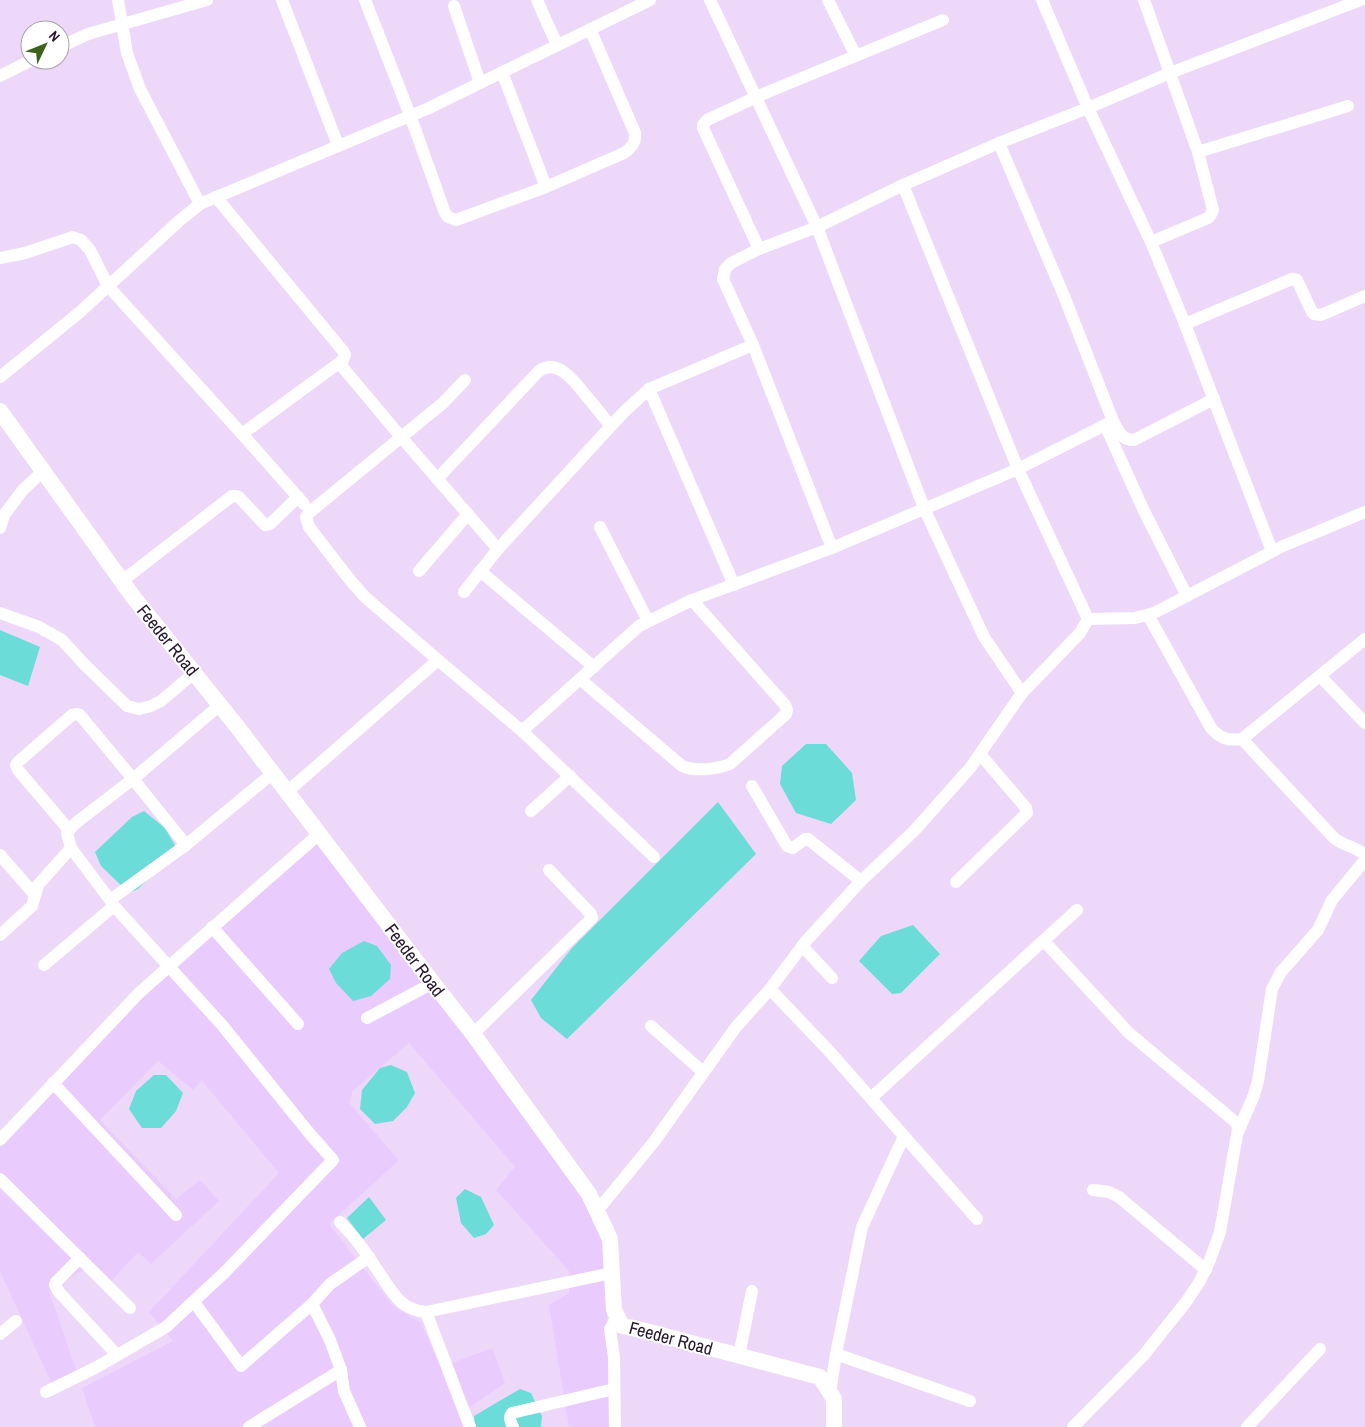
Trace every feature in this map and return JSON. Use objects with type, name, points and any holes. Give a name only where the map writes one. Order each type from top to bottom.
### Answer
[{"type":"street","points":[[118,0],[127,53],[140,89],[200,204]]},
{"type":"street","points":[[70,42],[88,34],[206,0]]},
{"type":"street","points":[[282,0],[338,145]]},
{"type":"street","points":[[366,0],[445,213],[456,220],[546,187],[624,153],[632,147],[635,142],[635,133],[590,29]]},
{"type":"street","points":[[537,0],[557,45]]},
{"type":"street","points":[[0,377],[80,312],[200,204],[429,108],[590,29],[634,3],[650,0]]},
{"type":"street","points":[[710,0],[817,227],[924,508],[984,637],[1022,693]]},
{"type":"street","points":[[828,0],[856,56]]},
{"type":"street","points":[[1042,0],[1088,108],[1151,242],[1185,324],[1272,551]]},
{"type":"street","points":[[1144,0],[1198,152],[1213,213],[1208,218],[1151,242]]},
{"type":"street","points":[[832,548],[753,344],[723,279],[725,269],[731,263],[758,249],[817,227],[904,184],[999,143],[1170,73],[1361,0]]},
{"type":"street","points":[[454,6],[480,82]]},
{"type":"street","points":[[758,249],[703,128],[707,120],[756,97],[943,20]]},
{"type":"street","points":[[0,76],[20,66]]},
{"type":"street","points":[[502,72],[546,187]]},
{"type":"street","points":[[1198,152],[1348,106]]},
{"type":"street","points":[[999,143],[1064,296],[1140,504],[1187,596]]},
{"type":"street","points":[[904,184],[1018,469],[1088,620]]},
{"type":"street","points":[[216,197],[343,351],[344,358],[242,434]]},
{"type":"street","points":[[0,258],[25,253],[73,238],[81,240],[90,250],[108,286],[310,512]]},
{"type":"street","points":[[1185,324],[1292,279],[1297,280],[1312,312],[1317,315],[1365,296]]},
{"type":"street","points":[[464,592],[498,549],[610,426],[649,389],[753,344]]},
{"type":"street","points":[[339,363],[498,549]]},
{"type":"street","points":[[437,478],[539,371],[547,367],[551,367],[569,376],[610,426]]},
{"type":"street","points":[[465,380],[443,403],[402,438],[310,512],[306,517],[309,527],[365,597],[522,730],[654,857]]},
{"type":"street","points":[[649,389],[734,585]]},
{"type":"street","points":[[1109,423],[1122,436],[1128,440],[1134,440],[1214,399]]},
{"type":"street","name":"Feeder Road","points":[[0,411],[134,598],[273,773],[473,1034],[589,1194],[610,1240],[614,1310],[622,1326],[820,1377],[830,1392]]},
{"type":"street","points":[[522,730],[639,626],[648,621],[692,600],[832,548],[1018,469],[1109,423]]},
{"type":"street","points":[[0,528],[4,515],[22,491],[43,471]]},
{"type":"street","points":[[122,580],[232,496],[239,497],[265,525],[270,524],[298,497]]},
{"type":"street","points":[[1088,620],[1135,618],[1148,615],[1272,551],[1365,512]]},
{"type":"street","points":[[419,571],[468,514]]},
{"type":"street","points":[[600,527],[648,621]]},
{"type":"street","points":[[480,571],[594,667]]},
{"type":"street","points":[[580,679],[682,766],[692,769],[720,767],[730,764],[786,714],[786,708],[692,600]]},
{"type":"street","points":[[0,613],[39,627],[62,640],[127,706],[139,709],[162,701],[194,673]]},
{"type":"street","points":[[1148,615],[1211,728],[1218,736],[1232,741],[1242,739],[1365,639]]},
{"type":"street","points":[[597,1211],[653,1143],[736,1027],[770,989],[802,946],[861,882],[914,831],[970,768],[1022,693],[1080,632],[1088,620]]},
{"type":"street","points":[[287,792],[438,660]]},
{"type":"street","points":[[1320,676],[1365,722]]},
{"type":"street","points":[[46,1392],[166,1327],[225,1272],[333,1160],[222,1025],[112,903],[71,848],[67,833],[77,822],[220,705]]},
{"type":"street","points":[[69,830],[18,770],[16,765],[72,715],[77,714],[80,715],[186,845]]},
{"type":"street","points":[[1242,739],[1337,841],[1360,850],[1365,855]]},
{"type":"street","points":[[956,882],[1027,813],[1026,808],[980,754]]},
{"type":"street","points":[[44,965],[112,903],[273,773]]},
{"type":"street","points":[[531,811],[570,776]]},
{"type":"street","points":[[752,786],[787,846],[792,848],[808,839],[861,882]]},
{"type":"street","points":[[0,1140],[139,993],[319,834]]},
{"type":"street","points":[[0,935],[32,906],[38,885],[71,848]]},
{"type":"street","points":[[0,854],[35,895]]},
{"type":"street","points":[[1073,1427],[1143,1356],[1186,1302],[1206,1270],[1220,1232],[1238,1132],[1258,1081],[1272,989],[1281,972],[1318,930],[1332,900],[1365,860]]},
{"type":"street","points":[[473,1034],[592,918],[591,914],[549,870]]},
{"type":"street","points":[[871,1098],[1077,910]]},
{"type":"street","points":[[212,927],[298,1024]]},
{"type":"street","points":[[1044,941],[1129,1033],[1233,1120],[1237,1124],[1238,1132]]},
{"type":"street","points":[[802,946],[832,978]]},
{"type":"street","points":[[367,1018],[433,983]]},
{"type":"street","points":[[770,989],[824,1044],[977,1219]]},
{"type":"street","points":[[651,1026],[703,1072]]},
{"type":"street","points":[[52,1083],[176,1215]]},
{"type":"street","points":[[834,1427],[834,1398],[830,1392],[862,1227],[904,1136]]},
{"type":"street","points":[[0,1180],[130,1308]]},
{"type":"street","points":[[1093,1190],[1110,1192],[1119,1197],[1206,1270]]},
{"type":"street","points":[[340,1222],[358,1241],[394,1294],[410,1308],[426,1312],[612,1273]]},
{"type":"street","points":[[194,1302],[240,1366],[312,1304],[330,1284],[369,1257]]},
{"type":"street","points":[[80,1258],[55,1285],[59,1292],[117,1355]]},
{"type":"street","points":[[739,1356],[752,1291]]},
{"type":"street","points":[[312,1304],[330,1340],[341,1370],[344,1391],[360,1427]]},
{"type":"street","points":[[426,1312],[470,1427]]},
{"type":"street","points":[[615,1427],[614,1357],[610,1329],[617,1317]]},
{"type":"street","points":[[0,1334],[16,1320]]},
{"type":"street","points":[[1247,1427],[1320,1348]]},
{"type":"street","points":[[836,1354],[970,1401]]},
{"type":"street","points":[[249,1427],[341,1370]]},
{"type":"street","points":[[513,1427],[510,1419],[512,1413],[614,1389]]},
{"type":"shaded area","points":[[0,630],[40,647],[28,686],[0,675]]},
{"type":"shaded area","points":[[806,744],[826,744],[852,773],[856,800],[831,824],[796,813],[780,784],[782,766]]},
{"type":"shaded area","points":[[718,802],[756,854],[567,1039],[541,1018],[531,1000],[572,948]]},
{"type":"shaded area","points":[[144,811],[165,828],[176,847],[173,855],[138,889],[129,893],[101,866],[95,852],[132,817]]},
{"type":"shaded area","points":[[319,843],[587,1198],[605,1241],[610,1427],[569,1427],[549,1305],[569,1293],[569,1271],[496,1190],[515,1167],[409,1043],[353,1091],[349,1103],[399,1160],[329,1224],[393,1306],[421,1323],[441,1367],[492,1348],[505,1383],[460,1414],[465,1427],[95,1427],[82,1388],[173,1341],[149,1312],[279,1173],[202,1081],[193,1090],[158,1061],[100,1120],[176,1199],[200,1180],[219,1201],[151,1264],[138,1252],[107,1286],[88,1267],[49,1291],[79,1378],[55,1391],[0,1271],[0,1145],[152,986]]},
{"type":"shaded area","points":[[913,925],[940,954],[901,993],[892,994],[859,961],[881,936]]},
{"type":"shaded area","points":[[364,941],[377,946],[391,965],[390,979],[371,996],[353,1001],[336,983],[329,969],[342,953]]},
{"type":"shaded area","points":[[391,1065],[407,1072],[415,1093],[407,1107],[393,1121],[375,1124],[360,1109],[362,1090],[380,1068]]},
{"type":"shaded area","points":[[154,1075],[166,1075],[183,1093],[176,1111],[161,1128],[142,1128],[129,1109],[136,1091]]},
{"type":"shaded area","points":[[465,1189],[481,1197],[494,1225],[486,1234],[474,1238],[461,1223],[456,1198]]},
{"type":"shaded area","points":[[369,1197],[386,1220],[363,1239],[347,1218]]},
{"type":"shaded area","points":[[520,1389],[531,1393],[542,1416],[541,1427],[475,1427],[474,1416]]}]
